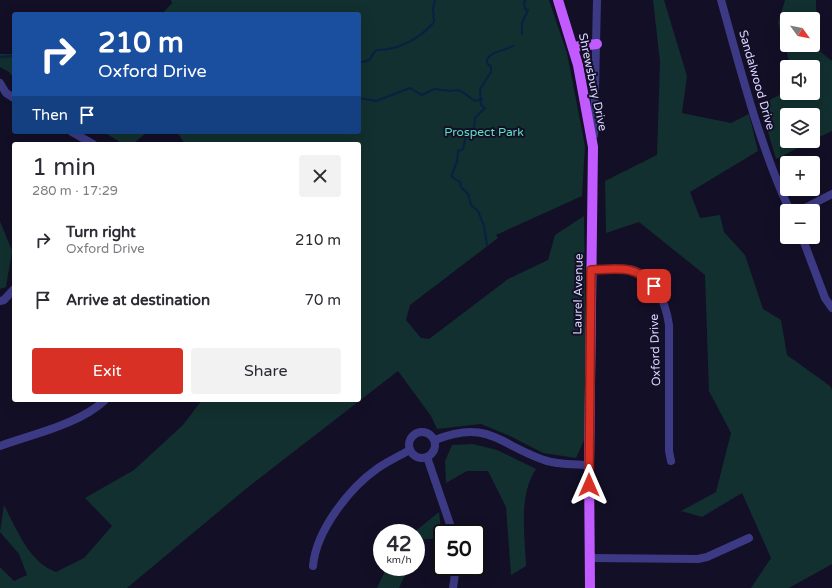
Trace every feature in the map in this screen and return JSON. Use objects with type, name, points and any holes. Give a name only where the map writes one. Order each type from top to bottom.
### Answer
[{"type":"main road","name":"Shrewsbury Drive","points":[[558,0],[578,65],[593,147]]},
{"type":"main road","points":[[573,47],[597,44]]},
{"type":"main road","name":"Laurel Avenue","points":[[590,588],[589,465],[593,147]]},
{"type":"street","name":"Laurel Avenue","points":[[593,147],[597,0]]},
{"type":"street","name":"Sandalwood Drive","points":[[721,0],[770,167],[787,204]]},
{"type":"street","points":[[0,83],[6,93],[12,97]]},
{"type":"street","points":[[76,134],[90,142]]},
{"type":"street","points":[[813,204],[832,194]]},
{"type":"street","points":[[805,244],[825,298],[832,308]]},
{"type":"street","name":"Oxford Drive","points":[[591,270],[634,270],[648,280],[665,305],[668,325],[669,451],[671,462]]},
{"type":"street","points":[[0,301],[4,300],[12,290]]},
{"type":"street","points":[[0,446],[56,426],[94,410],[103,402]]},
{"type":"street","points":[[435,440],[455,433],[476,431],[497,436],[546,461],[589,465]]},
{"type":"street","points":[[417,432],[426,432],[435,440],[435,449],[427,457],[415,456],[410,450],[410,440],[417,432]]},
{"type":"street","points":[[313,566],[314,554],[320,537],[342,504],[360,483],[378,468],[410,450]]},
{"type":"street","points":[[427,457],[450,524]]},
{"type":"street","points":[[590,558],[698,559],[749,538]]},
{"type":"street","points":[[453,588],[455,576]]},
{"type":"green space","name":"Prospect Park","points":[[171,0],[549,0],[567,53],[585,146],[582,196],[496,235],[498,238],[410,305],[406,320],[421,338],[429,339],[508,279],[548,260],[555,235],[584,216],[587,434],[576,458],[543,453],[510,436],[481,424],[437,429],[431,416],[398,371],[361,400],[361,142],[184,142],[178,134],[361,134],[361,12],[164,12],[172,3]]},
{"type":"green space","points":[[653,0],[664,0],[687,76],[682,113],[731,123],[749,114],[758,151],[690,192],[700,218],[720,215],[724,232],[745,255],[763,309],[781,320],[787,355],[830,386],[832,390],[832,564],[789,588],[751,588],[771,558],[742,493],[702,517],[681,511],[716,492],[731,433],[709,391],[705,275],[639,222],[606,233],[605,181],[657,155],[660,62]]},
{"type":"green space","points":[[785,0],[816,0],[816,12],[781,12]]},
{"type":"green space","points":[[780,16],[780,30],[778,23]]},
{"type":"green space","points":[[820,51],[832,61],[832,131],[820,137],[820,108],[780,108],[780,148],[798,148],[776,159],[760,105],[780,95],[780,100],[820,100],[820,60],[789,60],[787,52]]},
{"type":"green space","points":[[0,54],[12,54],[12,76],[9,72],[0,67]]},
{"type":"green space","points":[[107,134],[145,134],[135,142],[120,142]]},
{"type":"green space","points":[[0,221],[12,251],[6,287],[0,289]]},
{"type":"green space","points":[[200,402],[358,402],[247,488],[127,588],[0,588],[0,567],[14,581],[27,575],[19,554],[0,532],[4,505],[19,535],[31,553],[38,561],[56,572],[84,558],[112,526],[85,498],[134,470],[183,425]]},
{"type":"green space","points":[[473,444],[497,450],[536,469],[530,480],[525,503],[524,528],[526,566],[511,575],[506,507],[488,471],[467,471],[446,483],[445,461],[452,445]]},
{"type":"green space","points":[[439,512],[440,524],[433,524],[433,539],[425,539],[424,524]]},
{"type":"green space","points":[[383,576],[405,576],[399,588],[377,588]]},
{"type":"waterway","points":[[361,62],[369,60],[376,50],[384,50],[400,46],[429,28],[434,22],[433,8],[435,0]]},
{"type":"waterway","points":[[522,34],[522,23],[528,10],[525,9],[524,2],[526,0]]},
{"type":"waterway","points":[[487,245],[484,226],[478,211],[471,205],[468,194],[461,187],[460,182],[452,177],[452,174],[457,162],[458,151],[463,149],[466,136],[474,128],[475,118],[485,108],[481,105],[480,89],[491,72],[491,67],[487,63],[487,59],[496,52],[513,46]]},
{"type":"waterway","points":[[0,57],[12,56]]},
{"type":"waterway","points":[[361,98],[376,101],[410,88],[422,95],[434,89],[451,91],[456,90],[461,91],[475,101],[482,99]]},
{"type":"route","points":[[589,485],[591,270],[634,270],[654,286]]}]
